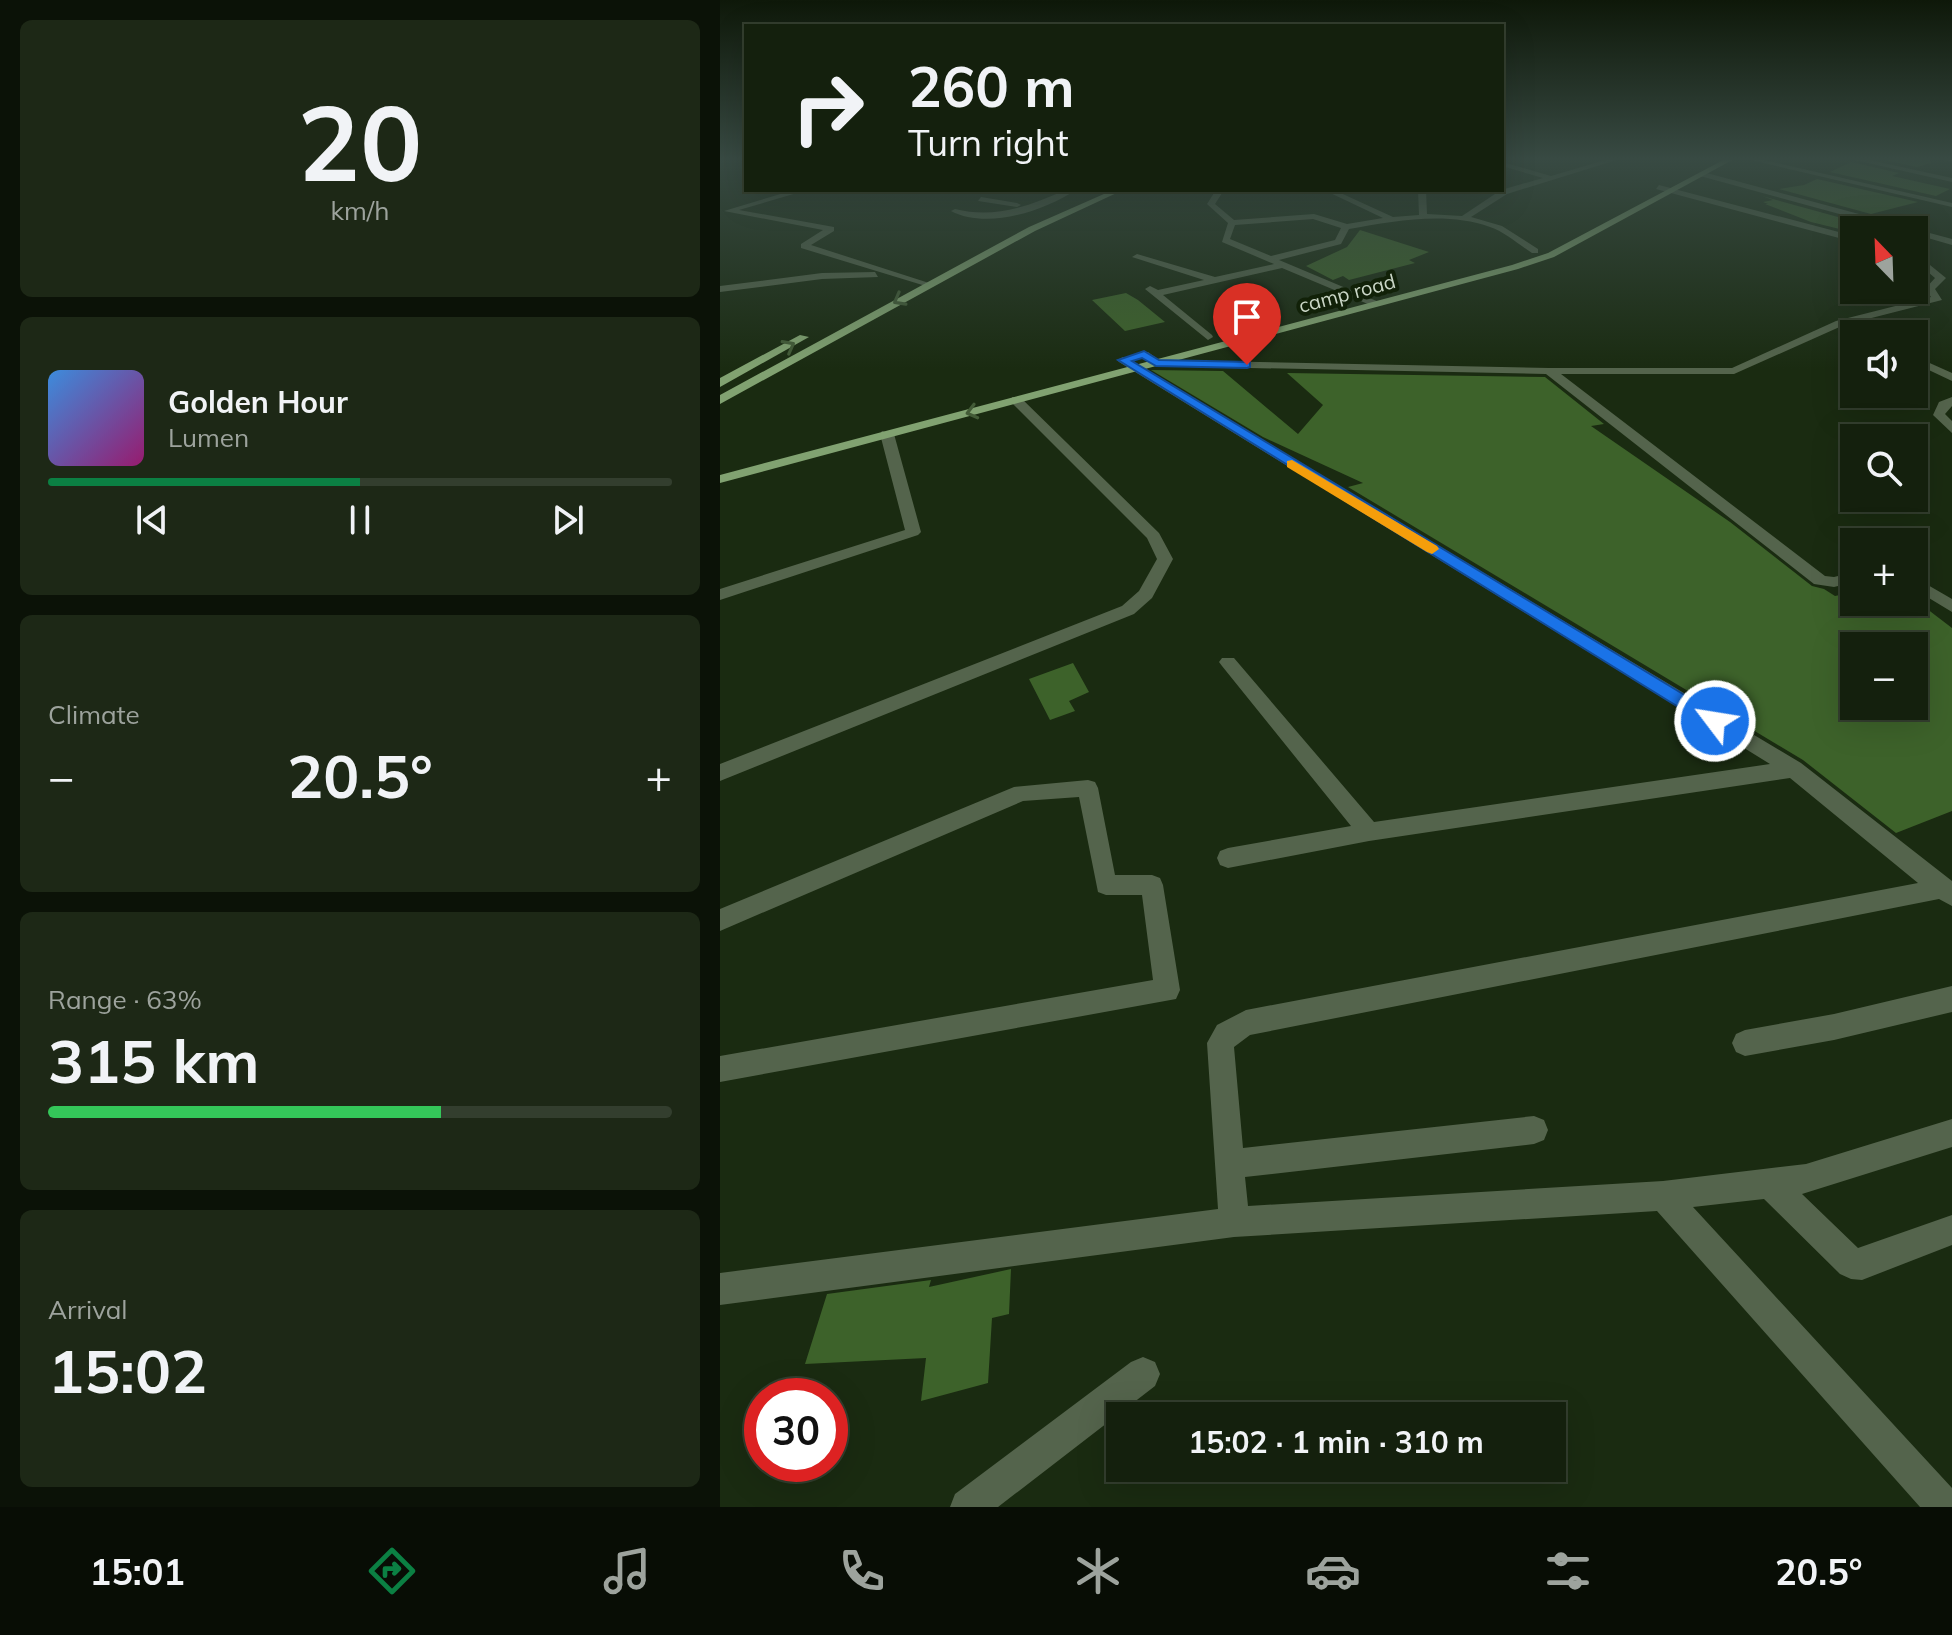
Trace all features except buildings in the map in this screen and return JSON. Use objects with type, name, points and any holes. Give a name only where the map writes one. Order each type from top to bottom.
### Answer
[{"type":"main road","points":[[986,240],[1011,228]]},
{"type":"main road","points":[[720,400],[1034,228]]},
{"type":"main road","name":"camp road","points":[[720,479],[771,458],[887,434],[1016,400],[1208,337],[1535,251],[1579,228]]},
{"type":"main road","name":"camp road","points":[[1156,363],[1551,255],[1601,228]]},
{"type":"main road","points":[[896,288],[922,274]]},
{"type":"main road","points":[[720,383],[815,331]]},
{"type":"main road","name":"camp road","points":[[815,440],[1134,361]]},
{"type":"street","points":[[827,228],[831,229],[804,246],[926,285]]},
{"type":"street","points":[[1230,228],[1225,240],[1248,252],[1286,264],[1375,304]]},
{"type":"street","points":[[1272,259],[1338,242],[1345,228]]},
{"type":"street","points":[[1497,228],[1535,251]]},
{"type":"street","points":[[1815,228],[1840,235]]},
{"type":"street","points":[[1928,236],[1952,242]]},
{"type":"street","points":[[1940,247],[1952,242]]},
{"type":"street","points":[[1137,257],[1215,280]]},
{"type":"street","points":[[1208,337],[1152,292],[1286,264]]},
{"type":"street","points":[[1928,266],[1941,278],[1930,289],[1938,298],[1928,301]]},
{"type":"street","points":[[720,289],[822,276],[891,274]]},
{"type":"street","points":[[1852,320],[1914,304]]},
{"type":"street","points":[[1134,361],[1549,371],[1734,371],[1840,323]]},
{"type":"street","points":[[1134,361],[1794,769],[1948,892]]},
{"type":"street","points":[[1928,366],[1952,377]]},
{"type":"street","points":[[1549,371],[1820,580],[1840,580]]},
{"type":"street","points":[[720,773],[1128,610],[1146,594],[1165,559],[1154,536],[1016,400]]},
{"type":"street","points":[[1952,401],[1943,405],[1939,415],[1952,429]]},
{"type":"street","points":[[720,595],[913,532],[887,434]]},
{"type":"street","points":[[1928,591],[1952,607]]},
{"type":"street","points":[[1228,662],[1369,832]]},
{"type":"street","points":[[1228,858],[1369,832],[1794,769]]},
{"type":"street","points":[[720,920],[1021,793],[1088,788],[1106,885],[1152,885],[1167,990],[720,1069]]},
{"type":"street","points":[[1234,1222],[1220,1043],[1225,1033],[1236,1026],[1307,1010],[1948,892]]},
{"type":"street","points":[[1745,1043],[1834,1027],[1952,999]]},
{"type":"street","points":[[1230,1164],[1534,1130]]},
{"type":"street","points":[[720,1289],[1234,1222],[1663,1196],[1806,1179],[1952,1133]]},
{"type":"street","points":[[1769,1183],[1851,1263],[1862,1264],[1952,1230]]},
{"type":"street","points":[[1663,1196],[1945,1507]]},
{"type":"street","points":[[968,1507],[1143,1374]]},
{"type":"slow traffic","points":[[1292,464],[1432,549]]},
{"type":"route","points":[[1247,365],[1156,363],[1144,354],[1123,360],[1715,721]]}]
